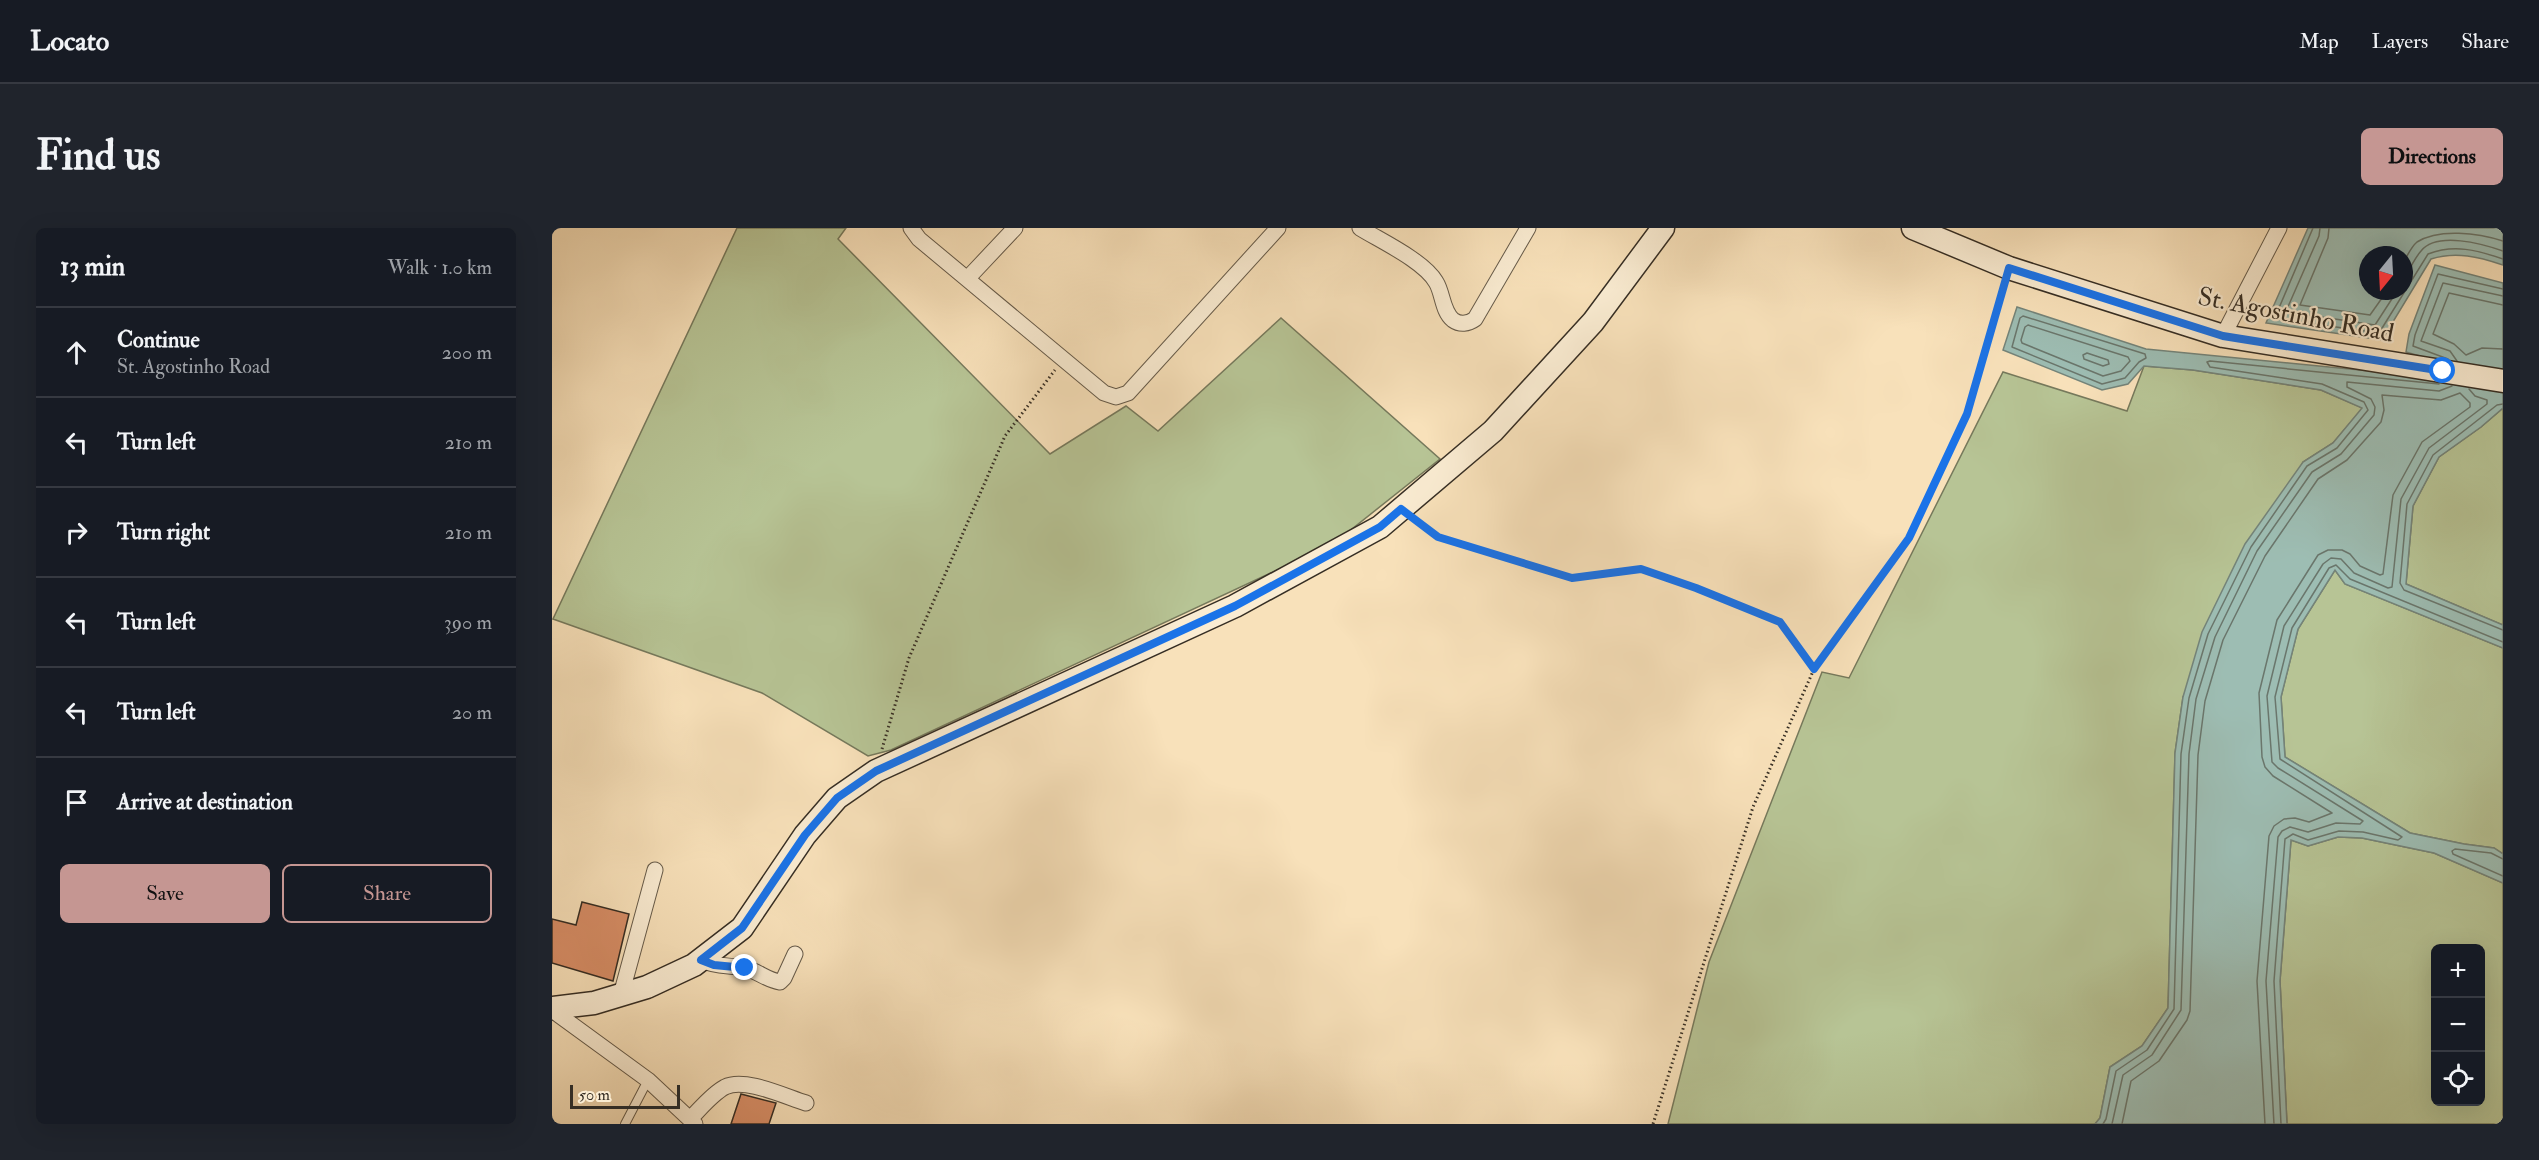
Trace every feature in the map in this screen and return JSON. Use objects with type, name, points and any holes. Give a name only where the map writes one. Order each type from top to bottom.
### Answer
[{"type":"street","points":[[911,228],[919,238],[1104,393],[1116,397],[1128,393],[1278,228]]},
{"type":"street","points":[[967,279],[1015,228]]},
{"type":"street","points":[[1360,228],[1426,269],[1437,283],[1442,301],[1451,319],[1459,323],[1468,323],[1474,319],[1528,228]]},
{"type":"street","points":[[552,1009],[594,1003],[647,987],[701,960],[742,928],[805,835],[837,798],[876,771],[1235,606],[1380,527],[1493,430],[1593,322],[1663,228]]},
{"type":"street","name":"St. Agostinho Road","points":[[1913,228],[2009,268],[2223,336],[2493,379]]},
{"type":"street","points":[[2223,336],[2279,228]]},
{"type":"street","points":[[621,995],[655,870]]},
{"type":"street","points":[[701,960],[714,965],[745,968],[772,981],[780,982],[795,954]]},
{"type":"street","points":[[552,1009],[648,1080],[693,1121],[724,1088],[736,1083],[806,1103]]},
{"type":"lane","points":[[625,1124],[648,1080]]},
{"type":"path","points":[[1653,1124],[1753,807],[1814,669],[1909,538],[1967,414],[2009,268]]},
{"type":"path","points":[[876,771],[909,658],[1005,436],[1063,359]]},
{"type":"path","points":[[1401,509],[1438,537],[1572,578],[1641,569],[1696,588],[1780,622],[1814,669]]},
{"type":"green space","points":[[737,228],[846,228],[838,239],[1050,454],[1126,406],[1158,431],[1281,318],[1440,459],[1333,544],[891,750],[868,756],[762,693],[553,619]]},
{"type":"green space","points":[[2144,366],[2193,370],[2321,390],[2363,408],[2333,443],[2303,462],[2183,697],[2175,753],[2168,1008],[2142,1046],[2110,1067],[2100,1118],[2095,1124],[1668,1124],[1709,962],[1822,672],[1849,678],[2003,372],[2127,411]]},
{"type":"green space","points":[[2503,408],[2503,625],[2406,584],[2413,506],[2439,457]]},
{"type":"green space","points":[[2335,570],[2345,584],[2503,648],[2503,854],[2494,848],[2410,833],[2285,757],[2281,697],[2298,629]]},
{"type":"green space","points":[[2338,837],[2362,838],[2434,853],[2503,883],[2503,1124],[2287,1124],[2280,981],[2291,840],[2308,846]]},
{"type":"water","points":[[2308,228],[2503,228],[2503,265],[2467,256],[2449,255],[2431,259],[2413,289],[2413,246],[2359,246],[2359,300],[2406,300],[2382,340],[2266,323]]},
{"type":"water","points":[[2435,265],[2503,283],[2503,408],[2439,457],[2413,506],[2406,584],[2503,625],[2503,648],[2345,584],[2335,570],[2298,629],[2281,697],[2285,757],[2410,833],[2494,848],[2503,854],[2503,883],[2434,853],[2362,838],[2338,837],[2308,846],[2291,840],[2280,981],[2287,1124],[2095,1124],[2100,1118],[2110,1067],[2142,1046],[2168,1008],[2175,753],[2183,697],[2202,632],[2245,544],[2303,462],[2333,443],[2362,408],[2321,390],[2193,370],[2144,366],[2128,384],[2102,390],[2003,350],[2017,307],[2146,349],[2441,378],[2444,363],[2406,352],[2409,334]]},
{"type":"building","points":[[582,902],[629,914],[613,981],[552,963],[552,919],[576,925]]},
{"type":"building","points":[[741,1094],[776,1103],[769,1124],[731,1124]]},
{"type":"route","points":[[745,968],[714,965],[701,960],[742,928],[805,835],[837,798],[876,771],[1235,606],[1380,527],[1401,509],[1438,537],[1572,578],[1641,569],[1696,588],[1780,622],[1814,669],[1909,538],[1967,414],[2009,268],[2223,336],[2443,371]]}]
